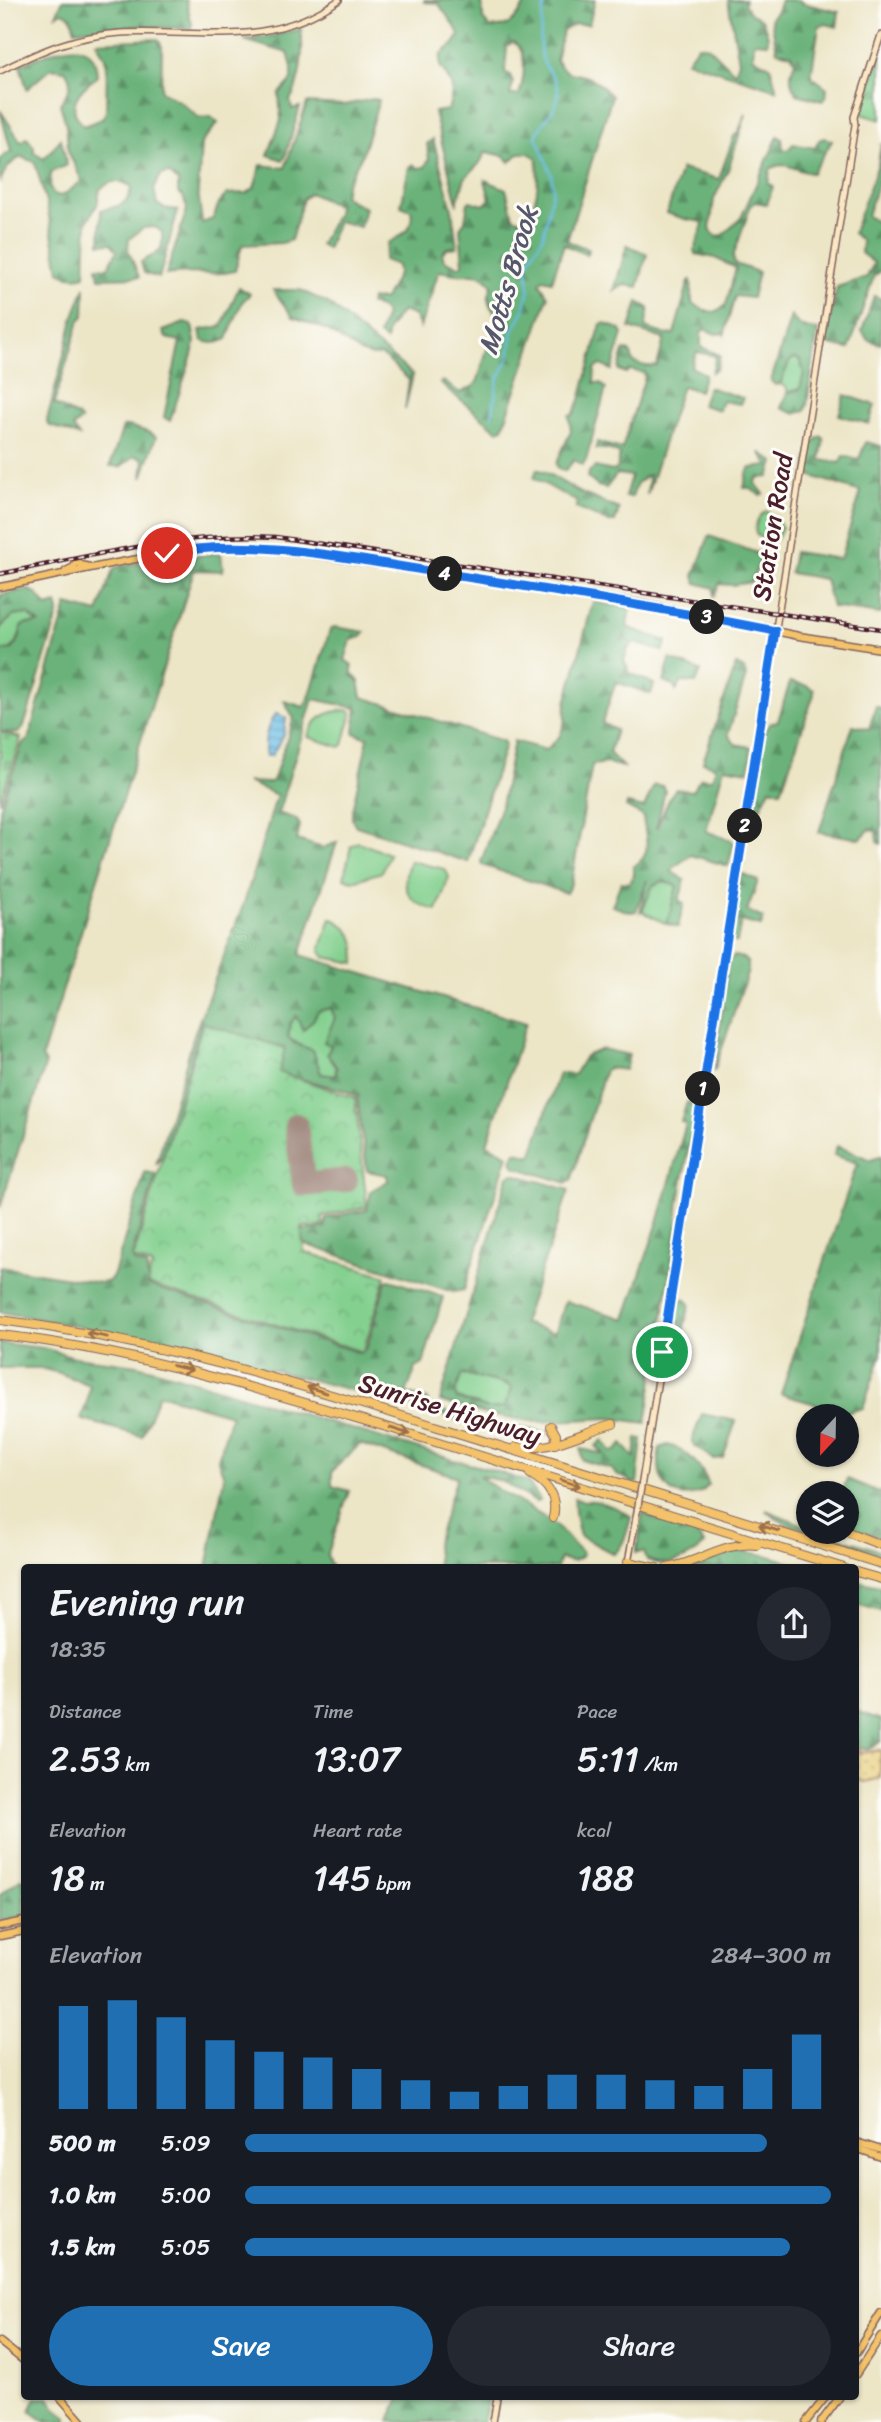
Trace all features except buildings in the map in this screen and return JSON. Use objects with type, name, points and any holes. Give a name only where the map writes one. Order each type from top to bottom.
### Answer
[{"type":"highway","name":"Sunrise Highway","points":[[0,1320],[98,1335],[191,1355],[470,1437],[881,1564]]},
{"type":"highway","name":"Sunrise Highway","points":[[0,1335],[45,1340],[192,1371],[482,1456],[831,1564]]},
{"type":"highway","points":[[470,1437],[524,1448],[555,1444],[614,1424]]},
{"type":"highway","points":[[551,1426],[556,1435],[555,1444]]},
{"type":"highway","points":[[482,1456],[533,1475],[545,1484],[554,1500],[553,1518]]},
{"type":"highway","points":[[859,1536],[881,1545]]},
{"type":"highway","points":[[685,1564],[725,1548],[741,1545],[758,1545],[798,1554]]},
{"type":"highway","points":[[859,1573],[881,1580]]},
{"type":"main road","points":[[0,71],[62,42],[122,33],[225,36],[247,34],[298,23],[339,0]]},
{"type":"main road","name":"Station Road","points":[[627,1564],[855,125],[854,117],[881,34]]},
{"type":"main road","points":[[0,587],[58,575],[72,568],[77,561],[82,566],[94,568],[199,549],[243,547],[286,550],[645,605],[881,649]]},
{"type":"main road","points":[[0,1926],[21,1922]]},
{"type":"main road","points":[[0,1936],[21,1932]]},
{"type":"main road","points":[[859,2144],[881,2150]]},
{"type":"main road","points":[[859,2149],[881,2157]]},
{"type":"main road","points":[[859,2348],[881,2313]]},
{"type":"main road","points":[[859,2369],[881,2336]]},
{"type":"main road","points":[[0,2342],[21,2359]]},
{"type":"main road","points":[[63,2400],[82,2422]]},
{"type":"main road","points":[[493,2422],[497,2400]]},
{"type":"main road","points":[[806,2422],[823,2400]]},
{"type":"main road","points":[[821,2422],[838,2400]]},
{"type":"green space","points":[[63,0],[186,0],[192,25],[190,29],[138,26],[75,30],[71,17],[63,12],[56,15]]},
{"type":"green space","points":[[482,0],[483,19],[490,27],[497,27],[513,21],[527,0],[595,0],[589,24],[575,24],[563,31],[556,60],[571,73],[590,78],[612,96],[567,241],[589,249],[587,255],[564,244],[552,281],[543,279],[540,283],[548,296],[503,428],[497,430],[440,383],[443,381],[460,393],[474,386],[478,380],[495,322],[494,311],[489,302],[492,285],[483,276],[439,271],[420,327],[415,316],[402,311],[388,330],[386,341],[379,335],[386,314],[382,309],[370,304],[371,299],[385,299],[398,274],[397,265],[384,260],[388,243],[409,227],[411,210],[401,206],[409,167],[413,164],[418,168],[425,167],[429,159],[427,144],[433,139],[452,209],[457,247],[447,248],[442,253],[444,260],[459,267],[463,264],[460,228],[465,221],[470,201],[484,205],[490,199],[485,180],[506,189],[513,217],[521,220],[532,207],[537,191],[537,158],[528,153],[519,153],[510,162],[505,156],[486,152],[465,178],[457,203],[434,112],[448,110],[452,86],[440,66],[441,54],[454,44],[459,36],[438,3],[424,2]],"holes":[[[513,42],[518,46],[524,66],[522,82],[519,95],[510,95],[513,83],[510,75],[505,72],[507,46]]]},
{"type":"green space","points":[[728,0],[745,0],[744,4],[750,13],[762,20],[768,43],[754,42],[753,57],[770,66],[777,90],[687,61],[698,45],[709,47],[735,73],[739,61]]},
{"type":"green space","points":[[781,0],[799,0],[839,12],[837,27],[826,24],[819,26],[811,76],[827,88],[823,101],[797,94],[791,79],[795,62],[791,54],[777,51],[771,18]]},
{"type":"green space","points":[[301,29],[301,66],[290,100],[292,109],[300,107],[283,160],[268,155],[281,120],[279,94],[292,80],[288,53],[244,40]]},
{"type":"green space","points":[[158,39],[162,47],[161,91],[182,103],[199,118],[211,117],[218,123],[201,143],[198,191],[202,223],[213,219],[219,203],[227,194],[246,193],[254,188],[261,165],[285,168],[307,103],[344,105],[379,100],[362,155],[346,184],[344,197],[365,208],[360,227],[338,221],[327,249],[320,244],[337,214],[338,206],[310,193],[303,199],[291,240],[242,245],[235,271],[166,275],[187,209],[183,196],[178,193],[178,181],[169,173],[161,175],[154,188],[157,204],[178,210],[159,278],[144,273],[141,262],[155,254],[162,245],[162,232],[155,227],[143,228],[129,239],[128,249],[139,277],[99,278],[97,267],[108,268],[117,251],[111,243],[100,244],[101,210],[122,204],[130,192],[131,186],[119,182],[100,189],[97,205],[87,222],[85,275],[64,275],[59,271],[47,206],[35,162],[21,157],[17,159],[3,175],[0,183],[0,159],[11,151],[0,110],[21,142],[27,138],[34,147],[34,153],[44,159],[61,139],[67,165],[51,172],[50,187],[53,194],[63,195],[82,181],[68,151],[66,124],[60,104],[66,95],[70,79],[65,70],[51,68],[27,89],[20,65],[69,48],[80,48],[88,52],[95,61],[97,77],[80,93],[74,105],[78,119],[84,126],[102,119],[106,112],[107,68],[96,42]]},
{"type":"green space","points":[[881,51],[881,120],[862,114]]},
{"type":"green space","points":[[746,114],[728,170],[714,199],[710,229],[715,236],[723,235],[741,218],[778,136],[782,139],[783,149],[788,150],[793,144],[815,148],[819,140],[824,138],[832,141],[812,173],[781,165],[770,169],[768,184],[773,186],[767,204],[755,202],[751,205],[733,257],[735,264],[758,272],[752,298],[735,296],[724,336],[724,333],[716,334],[704,329],[701,333],[701,347],[720,355],[717,368],[712,372],[716,356],[697,352],[691,367],[705,374],[699,391],[682,386],[647,495],[649,475],[637,483],[632,497],[625,497],[631,476],[617,474],[606,488],[598,486],[588,478],[589,472],[595,467],[613,471],[617,469],[620,454],[608,449],[596,449],[597,442],[622,449],[645,377],[644,373],[630,370],[626,373],[619,370],[624,350],[631,354],[635,363],[657,366],[664,339],[630,328],[638,302],[649,308],[645,328],[667,335],[674,334],[689,281],[691,280],[692,303],[706,311],[715,312],[726,305],[736,268],[715,258],[695,254],[703,222],[667,213],[681,169],[719,179],[734,136]]},
{"type":"green space","points":[[881,143],[881,173],[867,216],[881,224],[881,271],[874,276],[849,349],[830,345],[825,340],[837,287],[867,277],[874,263],[861,253],[862,241],[853,233],[878,164]]},
{"type":"green space","points":[[627,245],[647,254],[638,287],[624,285],[614,291]]},
{"type":"green space","points":[[85,287],[84,316],[79,321],[54,404],[81,420],[73,427],[79,436],[48,425],[47,420],[74,316]]},
{"type":"green space","points":[[239,287],[250,294],[242,302],[227,339],[214,343],[202,340],[200,330],[222,326]]},
{"type":"green space","points":[[273,290],[300,290],[328,303],[413,375],[405,410],[409,380],[382,355],[373,356],[360,352],[327,330],[293,317]]},
{"type":"green space","points":[[874,296],[881,299],[881,344],[868,340],[862,331]]},
{"type":"green space","points":[[791,316],[802,327],[818,330],[807,404],[805,411],[795,414],[781,408],[787,393],[800,389],[804,373],[800,360],[794,358],[789,362],[780,384],[775,385],[771,381]]},
{"type":"green space","points":[[184,323],[192,325],[195,342],[170,421],[164,417],[180,341],[166,338],[163,331]]},
{"type":"green space","points":[[601,324],[620,329],[623,334],[612,370],[601,365],[595,369],[594,383],[600,383],[606,388],[586,460],[582,465],[574,460],[565,471],[556,464],[571,431],[569,415],[573,415],[580,400]]},
{"type":"green space","points":[[794,358],[800,360],[804,373],[800,389],[787,393],[787,388],[780,384],[789,362]]},
{"type":"green space","points":[[708,387],[743,398],[740,404],[722,401],[719,410],[702,405]]},
{"type":"green space","points":[[845,395],[875,405],[869,424],[839,415]]},
{"type":"green space","points":[[128,426],[156,437],[142,478],[144,459],[135,456],[120,467],[110,466],[123,427]]},
{"type":"green space","points":[[822,436],[824,439],[820,460],[840,463],[844,456],[859,459],[866,442],[881,446],[881,614],[832,607],[825,579],[790,573],[794,552],[840,559],[861,492],[806,474],[811,447]]},
{"type":"green space","points":[[760,452],[774,462],[769,477],[757,478],[756,484],[764,494],[760,495],[744,488],[751,468],[769,466]]},
{"type":"green space","points":[[537,469],[581,493],[619,509],[615,522],[576,508],[577,502],[534,478]]},
{"type":"green space","points":[[766,511],[776,517],[782,528],[777,539],[764,540],[756,534],[757,521]]},
{"type":"green space","points":[[709,536],[763,555],[751,582],[719,584],[714,597],[714,588],[696,583],[694,576]]},
{"type":"green space","points":[[221,553],[223,571],[194,570],[42,1057],[46,1063],[0,1208],[0,809],[22,744],[28,740],[67,605],[98,613],[116,567],[159,559]]},
{"type":"green space","points":[[27,589],[36,593],[47,607],[57,604],[59,611],[24,726],[17,733],[0,732],[0,658],[3,650],[13,649],[20,637],[21,627],[39,623],[28,614],[13,616],[0,628],[0,595]]},
{"type":"green space","points":[[593,602],[630,608],[627,627],[667,641],[663,651],[633,643],[627,650],[624,661],[630,673],[654,684],[651,694],[616,682],[602,723],[616,730],[609,753],[623,767],[608,763],[592,765],[571,884],[566,893],[482,865],[481,862],[501,806],[514,741],[546,750],[560,736]]},
{"type":"green space","points":[[28,614],[39,624],[25,624],[21,627],[14,645],[0,658],[0,628],[13,616]]},
{"type":"green space","points":[[335,627],[365,632],[362,637],[351,640],[345,660],[352,665],[352,674],[359,681],[362,697],[503,741],[505,745],[468,862],[356,826],[352,811],[368,738],[354,733],[357,708],[313,699],[278,813],[296,819],[300,825],[297,840],[323,848],[337,842],[300,955],[526,1023],[487,1144],[508,1155],[464,1290],[453,1292],[295,1241],[297,1223],[304,1230],[325,1228],[326,1218],[367,1210],[371,1191],[388,1181],[387,1175],[367,1171],[357,1096],[346,1091],[301,1079],[232,1221],[283,1050],[201,1025],[163,1156],[156,1165],[195,1032],[245,900],[277,795],[247,782],[273,781],[294,718],[284,701],[304,707],[330,630]],"holes":[[[331,1008],[335,1018],[324,1042],[331,1046],[327,1054],[337,1068],[335,1076],[321,1074],[313,1050],[288,1038],[290,1024],[296,1016],[303,1030],[318,1011]]]},
{"type":"green space","points":[[670,659],[701,671],[696,683],[682,682],[676,691],[674,686],[664,682]]},
{"type":"green space","points":[[736,665],[744,669],[746,676],[728,734],[735,744],[751,747],[749,771],[724,767],[706,831],[734,842],[728,866],[691,855],[674,867],[672,872],[685,880],[679,900],[684,904],[678,927],[667,924],[677,886],[664,881],[653,885],[640,912],[647,880],[636,911],[630,912],[612,906],[621,882],[629,883],[634,875],[634,866],[646,850],[643,816],[626,807],[627,804],[644,808],[654,785],[663,786],[665,791],[656,829],[676,789],[692,791],[701,778],[712,779],[716,767],[703,762]]},
{"type":"green space","points":[[790,682],[807,686],[814,690],[814,694],[781,791],[770,788],[761,807],[753,801],[763,733],[769,724],[778,721]]},
{"type":"green space","points":[[876,706],[881,708],[881,844],[877,842],[877,832],[870,829],[860,839],[819,832],[853,725],[869,729]]},
{"type":"green space","points":[[333,712],[352,712],[343,745],[340,747],[308,737],[317,720]]},
{"type":"green space","points":[[0,732],[21,738],[0,802]]},
{"type":"green space","points":[[358,842],[389,854],[382,872],[353,881],[344,878],[351,846]]},
{"type":"green space","points":[[410,861],[445,869],[449,877],[437,910],[419,904],[408,893],[406,879]]},
{"type":"green space","points":[[740,873],[758,881],[747,911],[763,918],[761,926],[741,921],[737,942],[731,942]]},
{"type":"green space","points":[[664,881],[677,886],[667,924],[641,911],[653,885]]},
{"type":"green space","points":[[331,918],[344,926],[352,936],[355,963],[324,957],[320,950]]},
{"type":"green space","points":[[734,956],[743,958],[748,963],[748,971],[714,1072],[728,962]]},
{"type":"green space","points":[[331,1008],[335,1018],[332,1041],[336,1062],[335,1076],[321,1074],[309,1053],[288,1038],[290,1024],[296,1015],[303,1029],[318,1011]]},
{"type":"green space","points":[[203,1023],[285,1048],[279,1072],[355,1098],[367,1207],[322,1216],[323,1226],[301,1227],[304,1252],[386,1276],[363,1352],[147,1284],[152,1265],[133,1259]]},
{"type":"green space","points":[[602,1049],[629,1055],[625,1070],[605,1070],[571,1181],[567,1183],[515,1167],[512,1160],[516,1152],[531,1156],[559,1073],[574,1075],[585,1056]]},
{"type":"green space","points":[[687,1102],[696,1106],[646,1423],[608,1418],[537,1422],[489,1415],[440,1401],[508,1176],[513,1174],[569,1190],[523,1323],[554,1333],[565,1301],[625,1319],[660,1216],[686,1124],[681,1122]],"holes":[[[462,1374],[506,1384],[512,1388],[502,1408],[486,1408],[457,1399],[455,1393]]]},
{"type":"green space","points":[[837,1146],[871,1160],[881,1156],[881,1355],[863,1408],[859,1409],[859,1404],[815,1404],[781,1394],[857,1163],[834,1155]]},
{"type":"green space","points":[[145,1172],[156,1174],[132,1256],[134,1262],[147,1266],[148,1285],[360,1353],[367,1347],[386,1281],[443,1297],[423,1364],[416,1368],[406,1393],[428,1400],[427,1405],[467,1419],[532,1429],[547,1433],[546,1435],[532,1440],[507,1437],[425,1409],[172,1344],[0,1312],[0,1267],[100,1283],[109,1281],[114,1274]]},
{"type":"green space","points":[[679,1299],[690,1304],[677,1355],[671,1356],[668,1349],[675,1301]]},
{"type":"green space","points":[[0,1343],[137,1365],[489,1469],[528,1482],[540,1500],[536,1502],[502,1481],[479,1476],[551,1523],[583,1555],[572,1561],[560,1558],[558,1564],[438,1564],[436,1544],[457,1477],[360,1444],[332,1471],[332,1486],[349,1491],[327,1556],[330,1564],[208,1564],[224,1477],[218,1460],[231,1415],[159,1394],[142,1436],[81,1419],[90,1385],[40,1368],[0,1368]]},
{"type":"green space","points":[[462,1374],[506,1384],[512,1388],[502,1408],[486,1408],[457,1398],[455,1394],[458,1379]]},
{"type":"green space","points":[[702,1414],[736,1421],[723,1458],[713,1459],[693,1444],[692,1440]]},
{"type":"green space","points":[[637,1438],[642,1439],[637,1483],[616,1475],[612,1469],[582,1460],[581,1449],[604,1454],[596,1446],[603,1440],[611,1451],[616,1451],[622,1444],[635,1458]]},
{"type":"green space","points":[[668,1445],[693,1460],[709,1485],[697,1493],[684,1496],[666,1486],[660,1472],[659,1450]]},
{"type":"green space","points":[[859,1484],[881,1493],[881,1538],[859,1531]]},
{"type":"green space","points":[[575,1498],[611,1506],[631,1517],[623,1542],[614,1554],[580,1536]]},
{"type":"green space","points":[[766,1510],[796,1522],[796,1527],[789,1525]]},
{"type":"green space","points":[[643,1512],[691,1531],[705,1545],[692,1555],[671,1563],[647,1560],[644,1552],[636,1553]]},
{"type":"green space","points":[[847,1544],[859,1544],[881,1551],[881,1555]]},
{"type":"green space","points":[[734,1552],[744,1552],[762,1554],[793,1564],[700,1564]]},
{"type":"green space","points":[[859,1582],[881,1586],[881,1611],[859,1605]]},
{"type":"green space","points":[[859,1712],[881,1720],[881,1741],[864,1749],[859,1747]]},
{"type":"green space","points":[[21,1879],[21,1916],[0,1920],[0,1895]]},
{"type":"green space","points":[[35,2400],[50,2400],[67,2417],[67,2422],[46,2422],[30,2411]]},
{"type":"green space","points":[[399,2400],[488,2402],[483,2422],[389,2422]]},
{"type":"sand","points":[[859,1748],[860,1753],[881,1750],[880,1778],[865,1782],[859,1780]]},
{"type":"water","points":[[276,714],[286,718],[284,734],[272,755],[266,756],[267,734]]},
{"type":"waterway","name":"Motts Brook","points":[[492,416],[498,379],[509,358],[513,330],[525,308],[529,289],[527,267],[543,237],[553,189],[551,173],[536,137],[555,106],[558,94],[556,83],[541,55],[541,28],[546,0]]},
{"type":"runway","points":[[296,1125],[304,1185],[346,1180]]},
{"type":"railway","points":[[0,574],[171,542],[241,536],[276,537],[881,629]]},
{"type":"route","points":[[167,553],[234,547],[295,550],[645,605],[775,631],[662,1352]]}]
